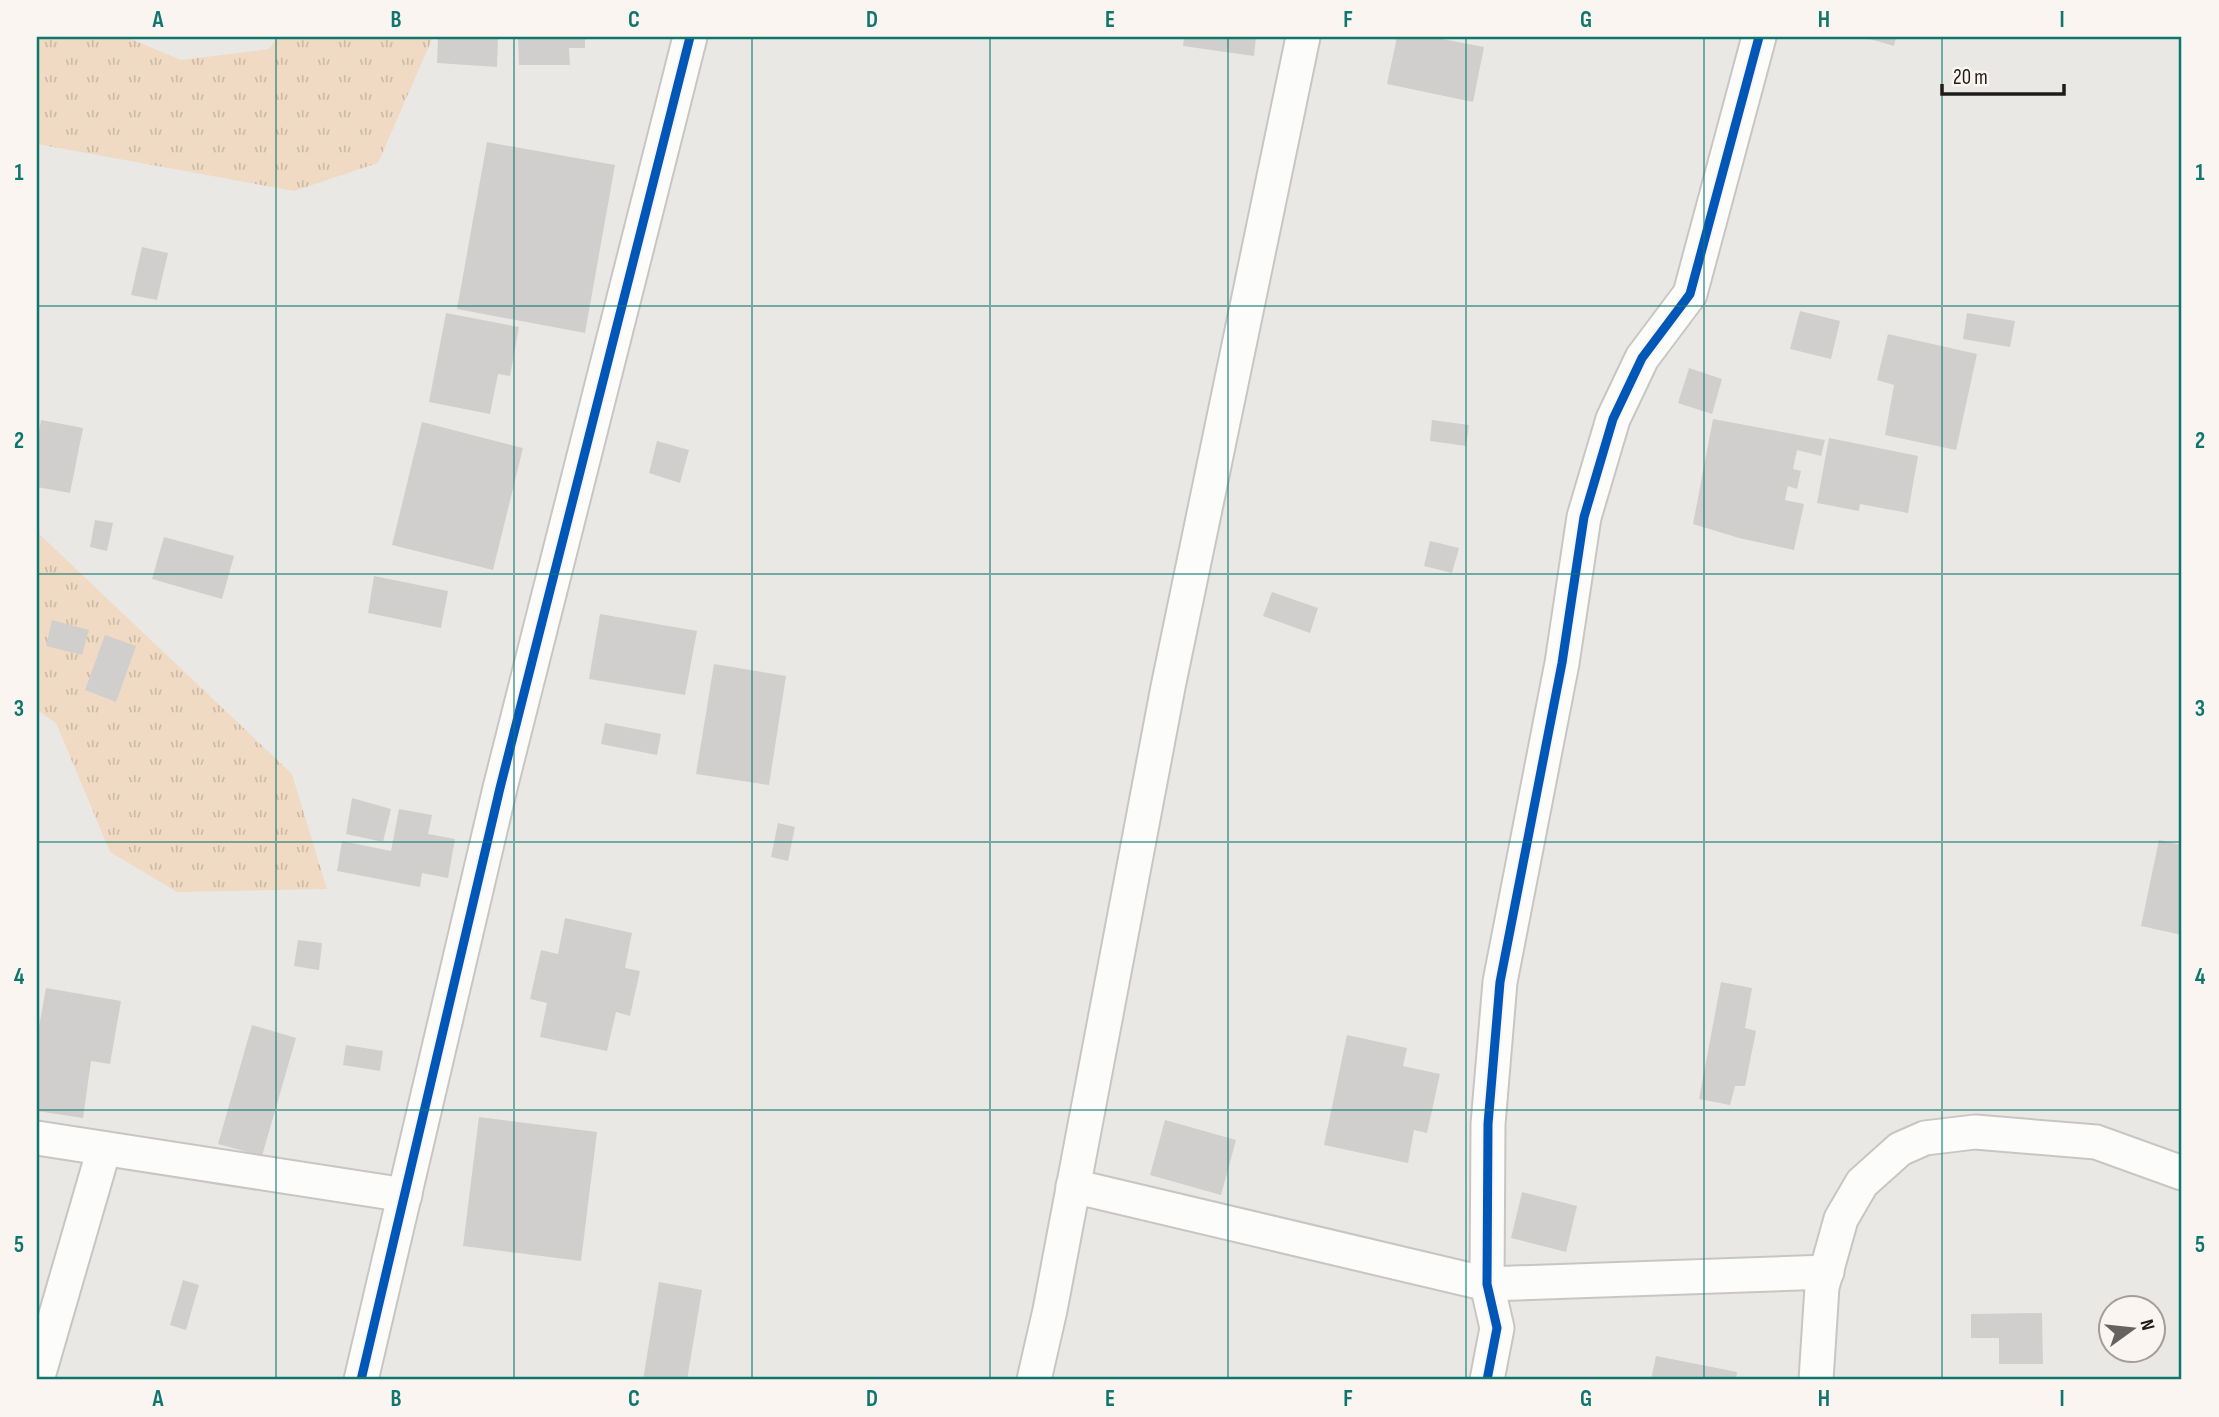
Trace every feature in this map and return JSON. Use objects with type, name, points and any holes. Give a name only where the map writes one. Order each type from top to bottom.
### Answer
[{"type":"street","points":[[361,1380],[500,788],[690,37]]},
{"type":"street","points":[[1034,1380],[1050,1310],[1171,673],[1303,37]]},
{"type":"street","points":[[1487,1380],[1497,1328],[1487,1284],[1488,1124],[1500,982],[1562,663],[1584,517],[1613,419],[1630,382],[1642,358],[1690,294],[1759,37]]},
{"type":"street","points":[[1816,1380],[1822,1287],[1841,1219],[1861,1183],[1900,1149],[1925,1138],[1975,1132],[2096,1142],[2182,1173]]},
{"type":"street","points":[[37,1138],[405,1195]]},
{"type":"street","points":[[37,1380],[104,1149]]},
{"type":"street","points":[[1073,1186],[1487,1284],[1827,1272]]},
{"type":"green space","points":[[37,37],[126,37],[181,60],[269,49],[278,37],[433,37],[378,163],[294,191],[37,144]]},
{"type":"green space","points":[[37,532],[292,774],[327,889],[177,892],[110,852],[56,723],[37,710]]},
{"type":"building","points":[[438,37],[498,37],[497,67],[437,63]]},
{"type":"building","points":[[518,37],[585,37],[585,48],[569,48],[570,65],[519,65]]},
{"type":"building","points":[[1184,37],[1256,37],[1254,56],[1183,46]]},
{"type":"building","points":[[1397,37],[1432,37],[1484,47],[1473,102],[1387,84]]},
{"type":"building","points":[[1863,37],[1896,37],[1894,46]]},
{"type":"building","points":[[487,142],[615,165],[585,333],[457,309]]},
{"type":"building","points":[[142,247],[168,253],[157,300],[131,295]]},
{"type":"building","points":[[1800,311],[1840,321],[1831,359],[1790,349]]},
{"type":"building","points":[[446,313],[519,327],[510,376],[498,374],[490,414],[429,402]]},
{"type":"building","points":[[1967,313],[2015,321],[2010,347],[1963,339]]},
{"type":"building","points":[[1888,334],[1977,354],[1956,450],[1885,435],[1894,385],[1877,380]]},
{"type":"building","points":[[1689,368],[1722,379],[1712,414],[1678,403]]},
{"type":"building","points":[[1713,419],[1825,440],[1821,456],[1797,450],[1793,469],[1801,471],[1797,489],[1788,486],[1785,500],[1804,504],[1794,550],[1693,524]]},
{"type":"building","points":[[41,420],[83,428],[70,493],[37,487],[37,443]]},
{"type":"building","points":[[1432,420],[1469,425],[1466,446],[1430,441]]},
{"type":"building","points":[[422,422],[523,448],[493,570],[392,545]]},
{"type":"building","points":[[1829,438],[1918,456],[1908,513],[1860,504],[1859,511],[1817,503]]},
{"type":"building","points":[[657,441],[689,450],[680,483],[649,473]]},
{"type":"building","points":[[95,520],[113,523],[107,551],[90,547]]},
{"type":"building","points":[[164,537],[234,556],[222,599],[152,579]]},
{"type":"building","points":[[1430,541],[1459,548],[1452,573],[1424,566]]},
{"type":"building","points":[[374,576],[448,591],[441,628],[368,613]]},
{"type":"building","points":[[1272,592],[1318,608],[1310,633],[1263,616]]},
{"type":"building","points":[[600,614],[697,631],[685,695],[589,679]]},
{"type":"building","points":[[52,620],[89,630],[82,655],[46,646]]},
{"type":"building","points":[[105,635],[136,646],[116,702],[85,690]]},
{"type":"building","points":[[714,664],[786,676],[769,785],[696,774]]},
{"type":"building","points":[[605,723],[661,734],[657,755],[601,744]]},
{"type":"building","points":[[352,798],[391,809],[383,842],[346,834]]},
{"type":"building","points":[[399,809],[432,815],[428,834],[455,839],[448,878],[422,873],[420,887],[337,871],[342,841],[391,851]]},
{"type":"building","points":[[778,823],[795,827],[788,861],[771,857]]},
{"type":"building","points":[[2159,840],[2182,845],[2182,935],[2141,926]]},
{"type":"building","points":[[565,918],[632,933],[625,968],[640,971],[630,1016],[616,1012],[607,1051],[540,1037],[547,1003],[530,999],[541,950],[558,954]]},
{"type":"building","points":[[298,940],[322,943],[319,970],[294,966]]},
{"type":"building","points":[[1721,982],[1752,988],[1745,1028],[1756,1031],[1745,1086],[1735,1086],[1730,1105],[1699,1099]]},
{"type":"building","points":[[46,988],[121,1001],[110,1064],[91,1061],[83,1118],[37,1111],[37,1038]]},
{"type":"building","points":[[252,1025],[296,1038],[262,1156],[218,1144]]},
{"type":"building","points":[[1347,1035],[1407,1048],[1403,1066],[1440,1074],[1427,1133],[1414,1130],[1408,1163],[1324,1145]]},
{"type":"building","points":[[346,1045],[383,1051],[380,1071],[343,1065]]},
{"type":"building","points":[[479,1117],[597,1132],[581,1261],[463,1246]]},
{"type":"building","points":[[1165,1120],[1236,1140],[1221,1195],[1150,1175]]},
{"type":"building","points":[[1522,1192],[1577,1206],[1566,1252],[1511,1238]]},
{"type":"building","points":[[183,1280],[199,1285],[186,1330],[170,1325]]},
{"type":"building","points":[[659,1282],[702,1290],[687,1380],[643,1380]]},
{"type":"building","points":[[2042,1313],[2043,1364],[1999,1364],[1999,1338],[1971,1338],[1971,1314]]},
{"type":"building","points":[[1656,1356],[1737,1372],[1736,1380],[1651,1380]]},
{"type":"cycle path","points":[[361,1380],[500,788],[690,37]]},
{"type":"cycle path","points":[[1487,1380],[1497,1328],[1487,1284],[1488,1124],[1500,982],[1562,663],[1584,517],[1613,419],[1642,358],[1690,294],[1759,37]]}]
